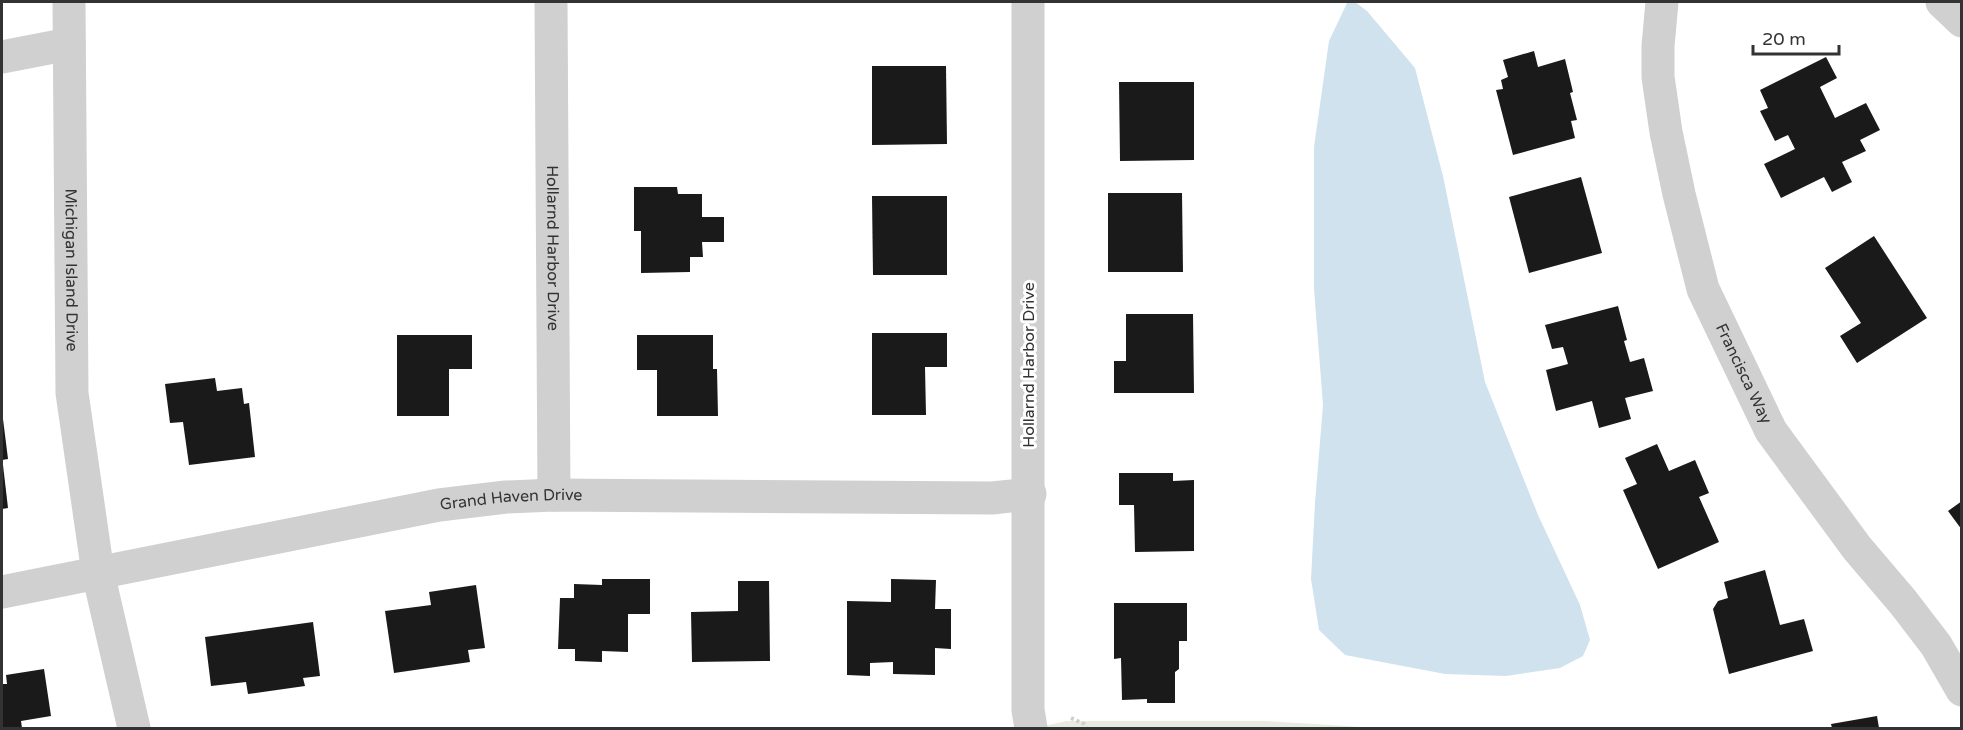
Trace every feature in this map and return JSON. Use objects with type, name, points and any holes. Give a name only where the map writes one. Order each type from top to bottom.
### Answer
[{"type":"street","name":"Michigan Island Drive","points":[[69,2],[72,393],[98,573],[134,729]]},
{"type":"street","name":"Hollarnd Harbor Drive","points":[[551,2],[554,495]]},
{"type":"street","name":"Hollarnd Harbor Drive","points":[[1028,2],[1030,719]]},
{"type":"street","name":"Francisca Way","points":[[1662,2],[1658,46],[1661,99],[1678,194],[1703,289],[1771,431],[1857,548],[1936,645],[1962,690]]},
{"type":"street","points":[[1942,2],[1962,21]]},
{"type":"street","points":[[2,57],[69,44]]},
{"type":"street","name":"Grand Haven Drive","points":[[2,592],[439,506],[506,497],[554,495],[992,498],[1030,494]]},
{"type":"path","points":[[1071,718],[1084,724],[1086,729]]},
{"type":"shaded area","points":[[1066,721],[1266,721],[1378,728],[1036,728]]},
{"type":"water","points":[[1355,2],[1367,11],[1415,68],[1443,176],[1485,382],[1538,515],[1580,605],[1590,640],[1583,656],[1560,668],[1506,676],[1445,674],[1345,655],[1319,630],[1311,579],[1323,405],[1314,289],[1314,147],[1329,41],[1347,3]]},
{"type":"building","points":[[1534,51],[1538,67],[1565,59],[1577,120],[1571,121],[1575,138],[1513,155],[1496,90],[1503,89],[1501,80],[1508,77],[1503,60]]},
{"type":"building","points":[[1826,57],[1837,78],[1820,87],[1835,118],[1866,103],[1880,130],[1860,140],[1866,151],[1842,162],[1852,182],[1832,192],[1824,177],[1781,198],[1764,164],[1795,149],[1788,135],[1775,141],[1760,111],[1768,108],[1760,90]]},
{"type":"building","points":[[872,66],[946,66],[947,144],[872,145]]},
{"type":"building","points":[[1119,82],[1194,82],[1194,160],[1120,161]]},
{"type":"building","points":[[1581,177],[1602,253],[1529,273],[1509,197]]},
{"type":"building","points":[[634,187],[677,187],[678,194],[702,194],[702,217],[724,217],[724,242],[702,242],[703,257],[690,257],[690,272],[641,273],[641,231],[634,231]]},
{"type":"building","points":[[1108,193],[1182,193],[1183,272],[1108,272]]},
{"type":"building","points":[[872,196],[947,196],[947,275],[873,275]]},
{"type":"building","points":[[1874,236],[1927,318],[1857,363],[1840,336],[1861,323],[1825,268]]},
{"type":"building","points":[[1618,306],[1630,362],[1644,358],[1653,391],[1625,398],[1631,419],[1599,428],[1592,401],[1556,411],[1546,370],[1568,364],[1563,347],[1552,349],[1545,325]]},
{"type":"building","points":[[1126,314],[1193,314],[1194,393],[1114,393],[1114,361],[1126,361]]},
{"type":"building","points":[[872,333],[947,333],[947,367],[925,367],[926,415],[872,415]]},
{"type":"building","points":[[397,335],[472,335],[472,369],[449,369],[449,416],[397,416]]},
{"type":"building","points":[[637,335],[713,335],[713,369],[717,369],[718,416],[657,416],[657,370],[637,370]]},
{"type":"building","points":[[215,378],[217,391],[242,388],[244,404],[249,403],[255,457],[189,465],[183,422],[170,423],[165,384]]},
{"type":"building","points":[[2,419],[8,459],[2,460]]},
{"type":"building","points":[[1657,444],[1669,471],[1695,460],[1709,493],[1699,497],[1719,542],[1658,569],[1623,490],[1637,484],[1625,458]]},
{"type":"building","points":[[2,465],[8,508],[2,509]]},
{"type":"building","points":[[1119,473],[1173,473],[1173,481],[1194,480],[1194,551],[1135,552],[1134,505],[1119,505]]},
{"type":"building","points":[[1962,501],[1962,530],[1948,511]]},
{"type":"building","points":[[1765,570],[1780,625],[1804,619],[1813,651],[1729,674],[1713,609],[1718,601],[1728,598],[1724,582]]},
{"type":"building","points":[[602,579],[650,579],[650,614],[628,614],[628,652],[602,651],[602,662],[575,661],[575,649],[558,649],[560,598],[574,598],[574,584],[602,585]]},
{"type":"building","points":[[891,579],[936,580],[935,609],[951,609],[951,649],[935,648],[935,675],[893,674],[893,662],[870,663],[870,676],[847,675],[847,601],[891,602]]},
{"type":"building","points":[[738,581],[769,581],[770,661],[692,662],[691,612],[738,611]]},
{"type":"building","points":[[476,585],[485,648],[468,650],[470,662],[394,673],[385,611],[431,605],[429,592]]},
{"type":"building","points":[[1114,603],[1187,603],[1187,641],[1179,641],[1179,669],[1175,672],[1175,703],[1147,703],[1147,699],[1122,700],[1121,658],[1114,659]]},
{"type":"building","points":[[313,622],[320,676],[303,678],[305,686],[248,694],[246,682],[211,686],[205,637]]},
{"type":"building","points":[[44,669],[51,716],[21,721],[22,728],[2,728],[2,684],[7,684],[6,675]]},
{"type":"building","points":[[1877,716],[1879,728],[1832,728],[1831,724]]}]
